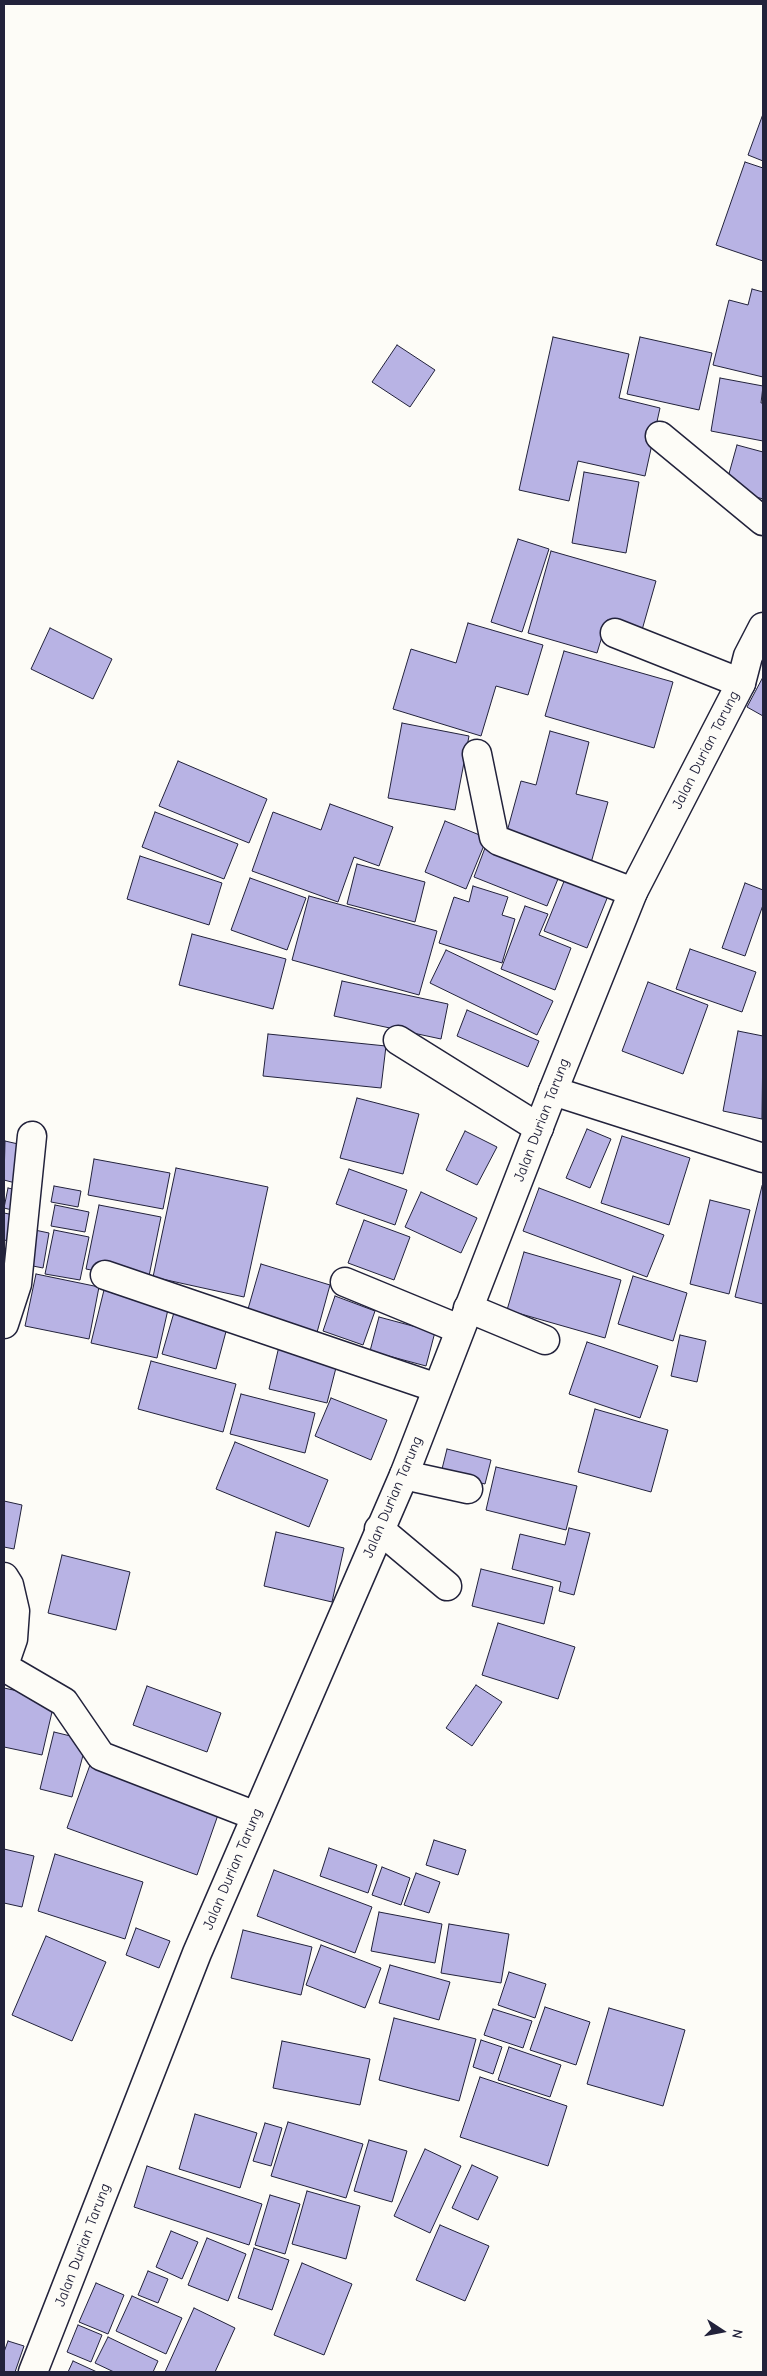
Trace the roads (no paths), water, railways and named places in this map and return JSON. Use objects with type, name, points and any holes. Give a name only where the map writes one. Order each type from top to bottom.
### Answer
[{"type":"street","points":[[660,436],[763,521]]},
{"type":"street","name":"Jalan Durian Tarung","points":[[34,2372],[198,1953],[379,1529],[404,1475],[553,1091],[633,892],[741,683],[756,659],[763,627]]},
{"type":"street","points":[[615,632],[741,683]]},
{"type":"street","points":[[477,754],[494,837],[499,841],[633,892]]},
{"type":"street","points":[[398,1040],[539,1128]]},
{"type":"street","points":[[553,1091],[763,1158]]},
{"type":"street","points":[[4,1324],[32,1136]]},
{"type":"street","points":[[104,1275],[437,1388]]},
{"type":"street","points":[[345,1282],[464,1319],[545,1340]]},
{"type":"street","points":[[404,1475],[468,1489]]},
{"type":"street","points":[[379,1529],[447,1586]]},
{"type":"street","points":[[4,1577],[9,1585],[15,1611],[13,1639],[4,1666],[64,1702],[101,1756],[256,1816]]}]
